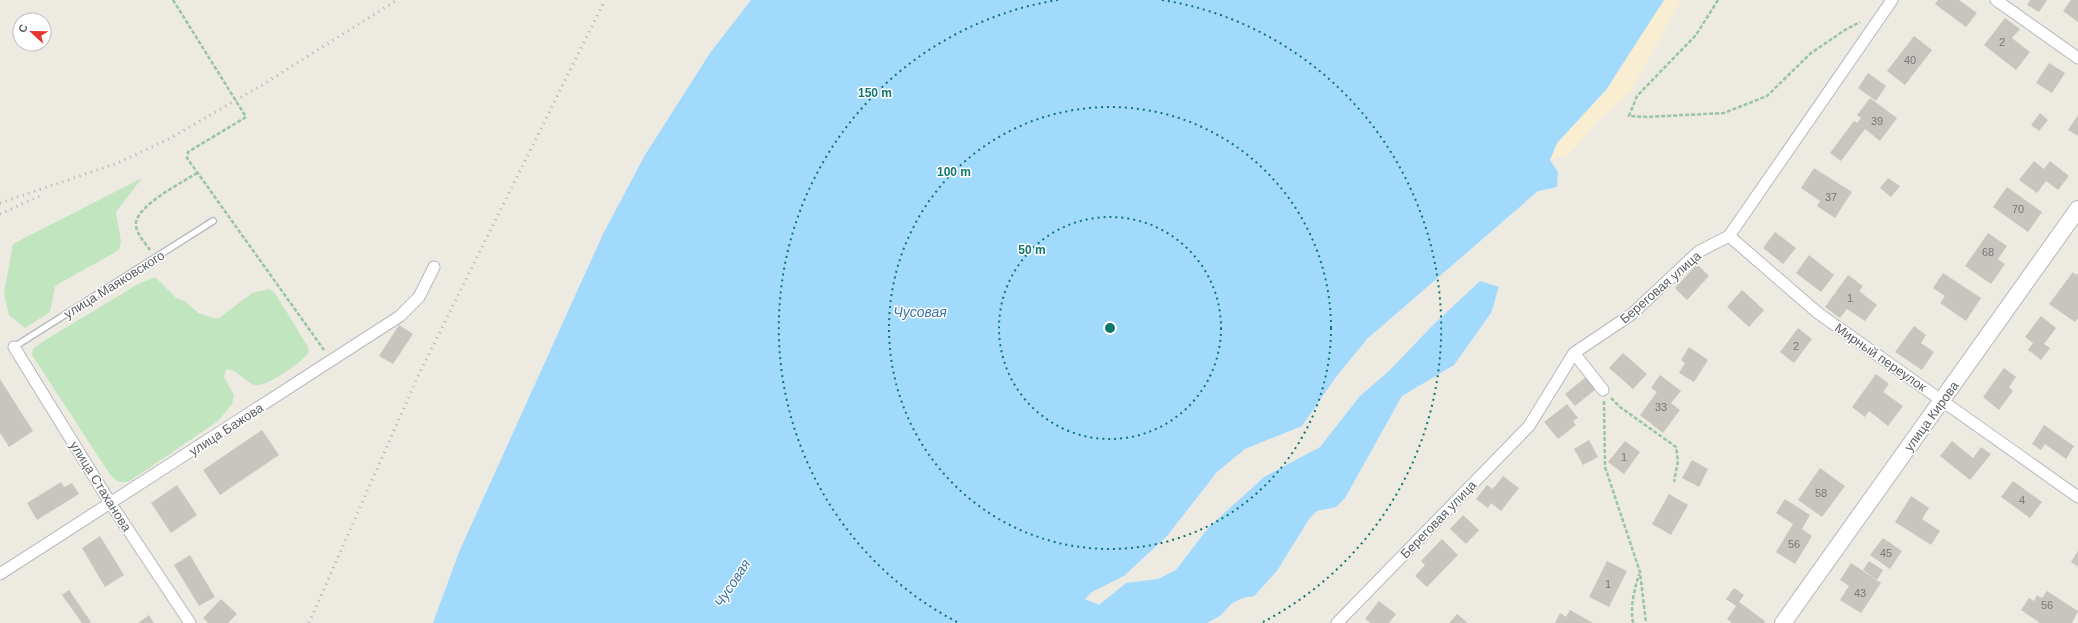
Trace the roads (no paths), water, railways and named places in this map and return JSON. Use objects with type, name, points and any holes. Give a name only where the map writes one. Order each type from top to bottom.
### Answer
[{"type":"street","name":"Береговая улица","points":[[1337,623],[1529,426],[1574,353],[1632,314],[1698,252],[1728,236],[1892,0]]},
{"type":"street","points":[[1996,0],[2078,58]]},
{"type":"street","name":"улица Кирова","points":[[1783,623],[1943,401],[2078,209]]},
{"type":"street","name":"Мирный переулок","points":[[1728,236],[1818,313],[2078,497]]},
{"type":"street","name":"улица Бажова","points":[[0,574],[111,504],[330,360],[400,316],[419,297],[434,267]]},
{"type":"street","name":"улица Стаханова","points":[[14,347],[111,504],[190,623]]},
{"type":"street","points":[[1574,353],[1603,390]]},
{"type":"lane","name":"улица Маяковского","points":[[14,347],[213,221]]},
{"type":"water","name":"Чусовая","points":[[751,0],[1664,0],[1606,90],[1557,143],[1550,160],[1558,172],[1557,187],[1538,191],[1367,339],[1336,377],[1302,426],[1245,449],[1217,472],[1167,536],[1124,576],[1092,592],[1085,599],[1099,605],[1126,583],[1158,579],[1176,570],[1208,528],[1264,477],[1320,447],[1360,396],[1389,371],[1434,324],[1480,281],[1499,287],[1491,313],[1454,365],[1402,396],[1345,498],[1336,507],[1317,511],[1309,519],[1277,571],[1254,596],[1243,598],[1232,603],[1220,616],[1207,623],[433,623],[459,552],[603,234],[645,155],[710,53]]},
{"type":"railway","points":[[0,203],[115,164],[169,139],[262,85],[397,0]]},
{"type":"railway","points":[[309,623],[418,376],[605,0]]},
{"type":"railway","points":[[0,214],[42,195]]}]
